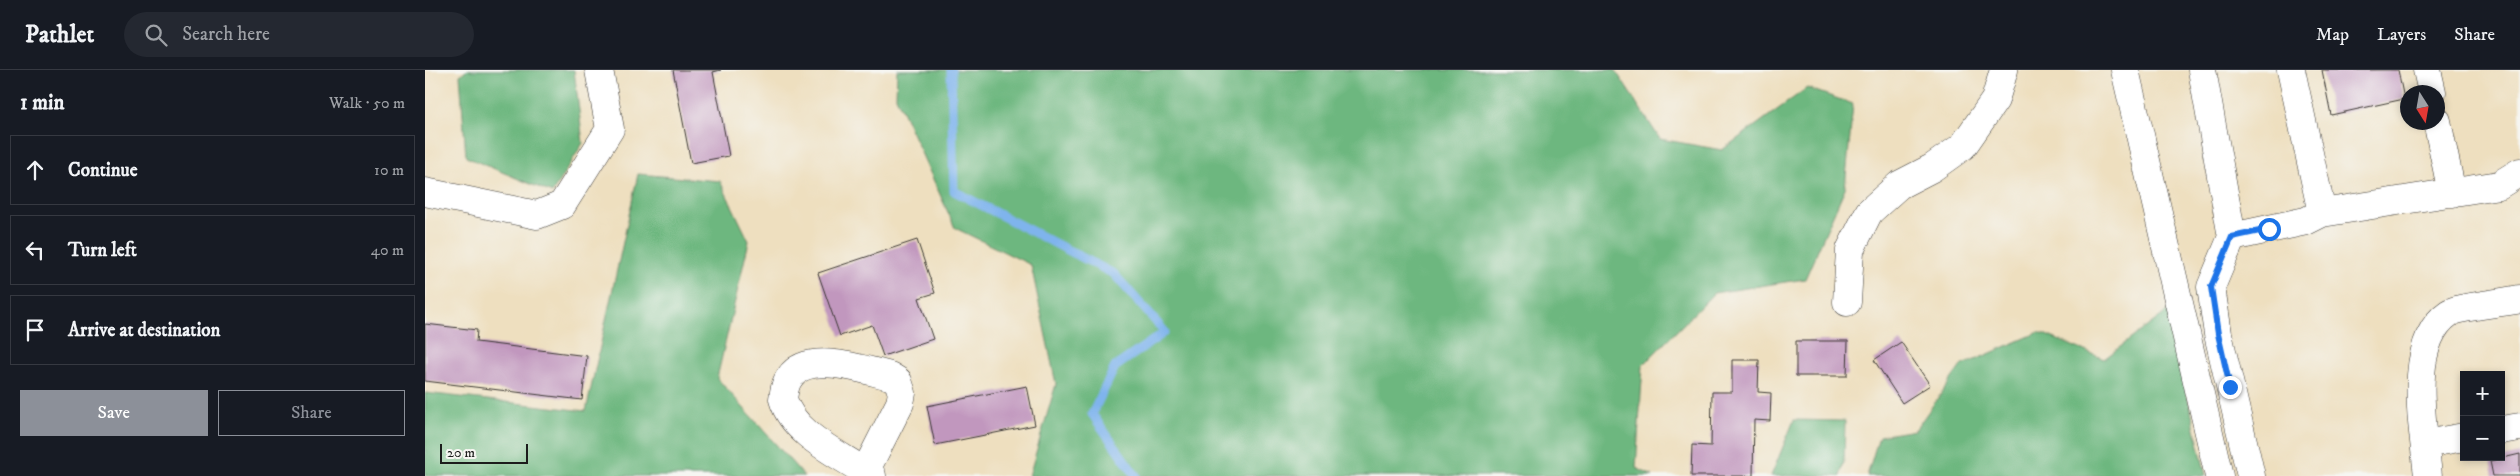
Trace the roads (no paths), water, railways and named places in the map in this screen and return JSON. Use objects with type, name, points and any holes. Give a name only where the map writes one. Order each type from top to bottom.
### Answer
[{"type":"lane","points":[[425,192],[537,215],[562,205],[610,129],[599,70]]},
{"type":"lane","points":[[1847,302],[1850,250],[1869,212],[1899,185],[1932,168],[1963,146],[1995,100],[2004,70]]},
{"type":"lane","points":[[2125,70],[2219,476]]},
{"type":"lane","points":[[2202,70],[2232,237],[2211,287],[2218,334],[2251,476]]},
{"type":"lane","points":[[2291,70],[2322,214]]},
{"type":"lane","points":[[2427,70],[2430,85]]},
{"type":"lane","points":[[2439,130],[2453,192]]},
{"type":"lane","points":[[2232,237],[2306,221],[2322,214],[2499,185],[2520,172]]},
{"type":"lane","points":[[2427,476],[2420,369],[2432,331],[2450,312],[2520,299]]},
{"type":"lane","points":[[808,364],[839,364],[891,376],[898,381],[902,393],[900,402],[868,474],[792,420],[783,399],[790,377],[799,368],[808,364]]},
{"type":"lane","points":[[2505,429],[2520,426]]},
{"type":"lane","points":[[2425,444],[2460,438]]},
{"type":"waterway","points":[[951,70],[954,191],[1114,274],[1165,332],[1115,367],[1092,414],[1136,476]]}]
